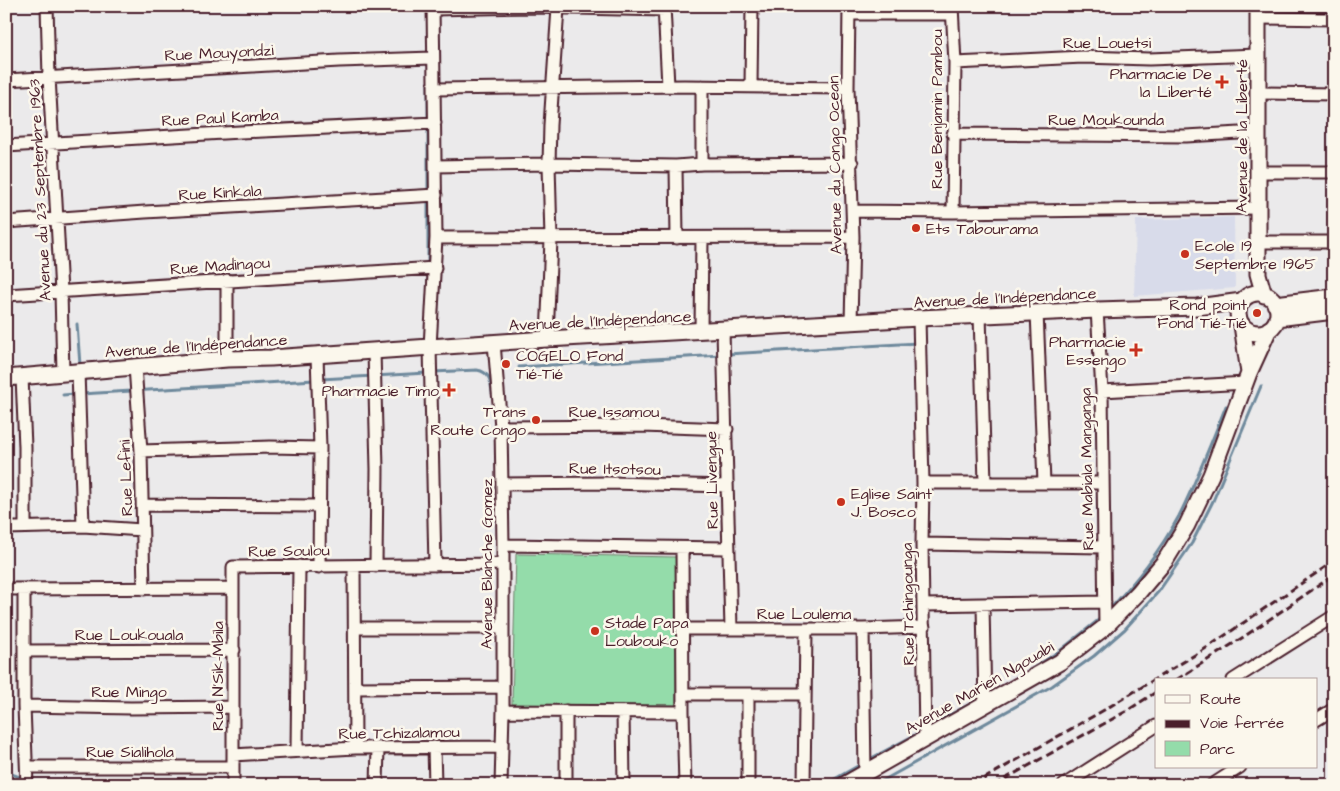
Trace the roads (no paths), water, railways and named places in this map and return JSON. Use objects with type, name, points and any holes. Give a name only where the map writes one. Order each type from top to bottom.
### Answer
[{"type":"street","name":"Avenue du 23 Septembre 1963","points":[[47,6],[61,292],[83,526]]},
{"type":"street","points":[[751,86],[752,6]]},
{"type":"street","points":[[435,565],[430,347],[436,238],[433,7],[664,8],[668,86]]},
{"type":"street","points":[[547,339],[551,238],[549,164],[558,8]]},
{"type":"street","points":[[849,10],[952,10]]},
{"type":"street","name":"Avenue du Congo Ocean","points":[[849,10],[848,88],[853,211],[851,323]]},
{"type":"street","name":"Rue Benjamin Pambou","points":[[952,10],[955,62],[953,212]]},
{"type":"street","points":[[1258,12],[1334,19]]},
{"type":"street","name":"Avenue de la Liberté","points":[[1258,12],[1258,274],[1263,307]]},
{"type":"street","name":"Rue Louetsi","points":[[955,62],[1083,57],[1150,59],[1258,55]]},
{"type":"street","name":"Rue Mouyondzi","points":[[6,80],[339,61],[433,58]]},
{"type":"street","points":[[434,89],[668,86],[848,88]]},
{"type":"street","points":[[702,86],[702,164]]},
{"type":"street","points":[[1257,93],[1334,94]]},
{"type":"street","name":"Rue Paul Kamba","points":[[6,146],[240,132],[435,124]]},
{"type":"street","name":"Rue Moukounda","points":[[953,134],[1186,136],[1258,132]]},
{"type":"street","points":[[436,166],[549,164],[676,166],[702,164],[852,163]]},
{"type":"street","points":[[676,166],[677,238]]},
{"type":"street","points":[[1258,172],[1334,172]]},
{"type":"street","name":"Rue Kinkala","points":[[6,222],[146,212],[436,196]]},
{"type":"street","points":[[853,211],[953,212],[1258,208]]},
{"type":"street","points":[[436,238],[853,237]]},
{"type":"street","points":[[700,331],[702,238]]},
{"type":"street","points":[[1258,242],[1334,242]]},
{"type":"street","name":"Rue Madingou","points":[[6,295],[435,268]]},
{"type":"street","points":[[227,359],[228,280]]},
{"type":"street","name":"Avenue de l'Indépendance","points":[[1263,307],[1334,298]]},
{"type":"street","name":"Avenue de l'Indépendance","points":[[1197,307],[1240,322],[1246,329],[1257,333],[1263,307]]},
{"type":"street","name":"Avenue de l'Indépendance","points":[[6,378],[227,359],[1037,312],[1197,307],[1263,307],[1334,311]]},
{"type":"street","name":"Avenue Marien Ngouabi","points":[[844,785],[1054,666],[1105,627],[1138,593],[1165,561],[1187,525],[1211,475],[1248,378],[1263,307],[1238,314],[1248,378]]},
{"type":"street","name":"Rue Mabiala Manganga","points":[[1097,310],[1102,391],[1105,627]]},
{"type":"street","points":[[1037,312],[1044,483]]},
{"type":"street","points":[[980,315],[985,482]]},
{"type":"street","name":"Rue Tchingounga","points":[[919,318],[923,483],[925,739]]},
{"type":"street","name":"Rue Livengue","points":[[723,330],[727,429],[730,629]]},
{"type":"street","name":"Avenue Blanche Gomez","points":[[494,343],[501,427],[503,546],[503,711],[500,785]]},
{"type":"street","points":[[374,351],[377,469],[376,566]]},
{"type":"street","points":[[317,355],[320,448],[318,506],[319,567]]},
{"type":"street","name":"Rue Lefini","points":[[135,366],[141,451],[144,589]]},
{"type":"street","points":[[22,377],[25,527]]},
{"type":"street","points":[[1102,391],[1248,378]]},
{"type":"street","name":"Rue Issamou","points":[[501,427],[642,426],[727,429]]},
{"type":"street","points":[[141,451],[270,447],[320,448]]},
{"type":"street","name":"Rue Itsotsou","points":[[502,484],[610,483],[727,486]]},
{"type":"street","points":[[923,483],[1102,483]]},
{"type":"street","points":[[142,506],[318,506]]},
{"type":"street","points":[[6,528],[83,526],[142,530]]},
{"type":"street","points":[[922,544],[1103,547]]},
{"type":"street","points":[[503,546],[728,548]]},
{"type":"street","points":[[682,548],[685,785]]},
{"type":"street","name":"Rue Soulou","points":[[6,589],[233,588],[233,567],[503,564]]},
{"type":"street","points":[[297,751],[299,566]]},
{"type":"street","points":[[354,566],[356,628],[355,748]]},
{"type":"street","name":"Rue N'Sik-Mbila","points":[[233,567],[233,785]]},
{"type":"street","points":[[24,589],[24,706],[27,785]]},
{"type":"street","points":[[924,605],[1105,602]]},
{"type":"street","points":[[983,604],[985,704]]},
{"type":"street","points":[[1236,678],[1334,616]]},
{"type":"street","name":"Rue Loulema","points":[[683,629],[806,630],[924,627]]},
{"type":"street","points":[[356,628],[502,628]]},
{"type":"street","points":[[863,629],[865,774]]},
{"type":"street","points":[[804,785],[806,630]]},
{"type":"street","name":"Rue Loukouala","points":[[24,650],[234,650]]},
{"type":"street","points":[[355,688],[503,686]]},
{"type":"street","points":[[683,694],[805,694]]},
{"type":"street","points":[[748,695],[748,785]]},
{"type":"street","name":"Rue Mingo","points":[[24,706],[233,707]]},
{"type":"street","points":[[1318,719],[1334,709]]},
{"type":"street","points":[[503,711],[683,712]]},
{"type":"street","points":[[566,711],[566,785]]},
{"type":"street","points":[[624,712],[624,785]]},
{"type":"street","points":[[1064,785],[1155,727]]},
{"type":"street","points":[[434,747],[434,785]]},
{"type":"street","name":"Rue Tchizalamou","points":[[233,755],[355,748],[502,747]]},
{"type":"street","points":[[377,785],[378,748]]},
{"type":"street","name":"Rue Sialihola","points":[[27,767],[233,767]]},
{"type":"street","points":[[1212,785],[1238,768]]},
{"type":"waterway","points":[[428,82],[428,281]]},
{"type":"waterway","points":[[77,324],[80,365],[83,367]]},
{"type":"waterway","points":[[727,354],[918,343]]},
{"type":"waterway","points":[[519,367],[721,355]]},
{"type":"waterway","points":[[433,372],[481,371],[489,378],[492,393]]},
{"type":"waterway","points":[[321,379],[427,373]]},
{"type":"waterway","points":[[81,394],[315,380]]},
{"type":"waterway","points":[[875,785],[1052,686],[1094,656],[1125,629],[1159,591],[1192,543],[1213,501],[1261,386]]},
{"type":"waterway","points":[[63,395],[75,394]]},
{"type":"waterway","points":[[1107,612],[1146,566],[1172,529],[1192,489],[1226,406]]},
{"type":"waterway","points":[[1026,673],[1061,650],[1101,618]]},
{"type":"waterway","points":[[988,694],[1014,680]]},
{"type":"waterway","points":[[927,727],[983,697]]},
{"type":"waterway","points":[[868,760],[922,731]]},
{"type":"waterway","points":[[824,785],[863,763]]},
{"type":"waterway","points":[[6,772],[25,779]]},
{"type":"waterway","points":[[30,781],[42,785]]},
{"type":"railway","points":[[1157,678],[1208,647],[1334,561]]},
{"type":"railway","points":[[1179,678],[1245,636],[1334,575]]},
{"type":"railway","points":[[973,785],[1155,679]]},
{"type":"railway","points":[[994,785],[1125,712],[1155,693]]},
{"type":"place","name":"Pharmacie De la Liberté","points":[[1222,82]]},
{"type":"place","name":"Ets Tabourama","points":[[916,228]]},
{"type":"place","name":"Ecole 19 Septembre 1965","points":[[1185,254]]},
{"type":"place","name":"Rond point Fond Tié-Tié","points":[[1257,313]]},
{"type":"place","name":"Pharmacie Essengo","points":[[1136,350]]},
{"type":"place","name":"COGELO Fond Tié-Tié","points":[[506,364]]},
{"type":"place","name":"Pharmacie Timo","points":[[449,390]]},
{"type":"place","name":"Trans Route Congo","points":[[536,420]]},
{"type":"place","name":"Eglise Saint J. Bosco","points":[[841,502]]},
{"type":"place","name":"Stade Papa Loubouko","points":[[595,631]]}]
